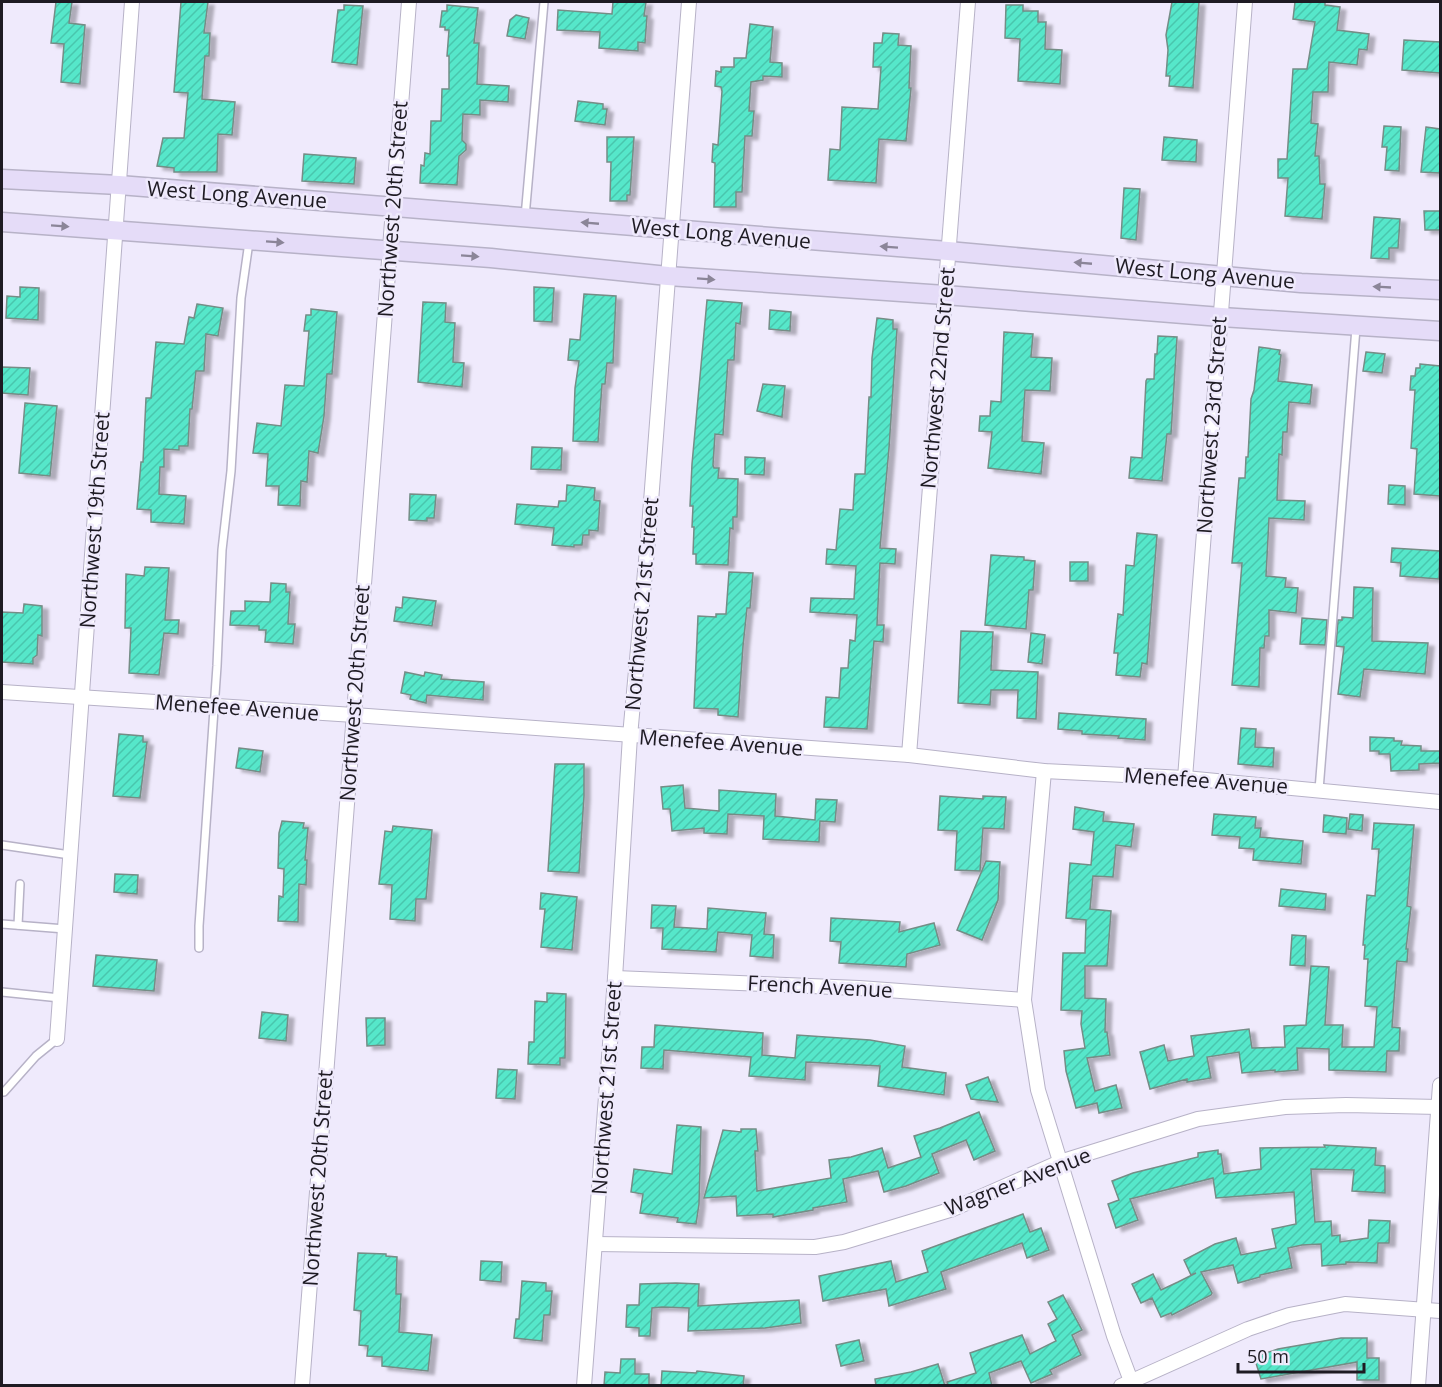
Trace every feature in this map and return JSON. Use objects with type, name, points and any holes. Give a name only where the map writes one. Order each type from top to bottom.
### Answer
[{"type":"main road","name":"West Long Avenue","points":[[2,179],[119,185],[525,217],[948,251],[1301,283],[1440,290]]},
{"type":"main road","name":"West Long Avenue","points":[[2,222],[390,250],[668,276],[1221,317],[1440,330]]},
{"type":"street","name":"Northwest 19th Street","points":[[57,1039],[132,2]]},
{"type":"street","name":"Northwest 20th Street","points":[[302,1386],[409,2]]},
{"type":"street","name":"Northwest 21st Street","points":[[584,1386],[615,978],[630,736],[649,528],[689,2]]},
{"type":"street","name":"Northwest 22nd Street","points":[[909,755],[968,2]]},
{"type":"street","name":"Northwest 23rd Street","points":[[1185,778],[1245,2]]},
{"type":"street","name":"Menefee Avenue","points":[[2,693],[354,715],[909,755],[1044,771],[1185,778],[1440,802]]},
{"type":"street","points":[[1044,771],[1024,1000],[1038,1090],[1114,1336],[1126,1383],[1248,1329],[1288,1315],[1345,1304],[1440,1311]]},
{"type":"street","name":"French Avenue","points":[[615,978],[859,987],[1024,1000]]},
{"type":"street","points":[[1418,1386],[1440,1085]]},
{"type":"street","name":"Wagner Avenue","points":[[595,1244],[815,1247],[844,1242],[953,1209],[1060,1162],[1198,1119],[1285,1107],[1346,1105],[1439,1107]]},
{"type":"lane","points":[[525,217],[544,2]]},
{"type":"lane","points":[[199,948],[202,863],[217,666],[222,550],[231,471],[242,298],[249,240]]},
{"type":"lane","points":[[1319,790],[1356,325]]},
{"type":"lane","points":[[2,845],[71,855]]},
{"type":"lane","points":[[18,925],[20,884]]},
{"type":"lane","points":[[2,924],[65,929]]},
{"type":"lane","points":[[2,992],[60,998]]},
{"type":"lane","points":[[2,1092],[36,1056],[57,1039]]},
{"type":"building","points":[[56,2],[72,2],[69,23],[85,25],[80,84],[61,82],[64,44],[51,43]]},
{"type":"building","points":[[181,2],[208,2],[204,33],[210,33],[209,56],[205,56],[202,99],[235,102],[232,135],[218,134],[217,172],[174,172],[174,168],[157,166],[163,138],[184,138],[188,93],[174,92]]},
{"type":"building","points":[[613,2],[646,2],[645,43],[638,42],[638,51],[599,48],[600,32],[557,30],[558,10],[612,14]]},
{"type":"building","points":[[1172,2],[1199,2],[1193,88],[1169,86],[1170,76],[1166,76],[1168,50],[1166,35]]},
{"type":"building","points":[[1295,2],[1325,2],[1325,5],[1340,7],[1337,30],[1369,34],[1367,50],[1359,49],[1357,65],[1329,62],[1328,92],[1313,92],[1311,123],[1318,124],[1315,156],[1319,156],[1320,184],[1325,184],[1322,219],[1285,216],[1288,178],[1278,178],[1278,159],[1287,159],[1293,69],[1307,69],[1315,22],[1293,19]]},
{"type":"building","points":[[344,5],[363,6],[357,65],[332,62],[338,10],[344,10]]},
{"type":"building","points":[[447,5],[478,8],[474,43],[479,43],[477,84],[509,86],[508,102],[480,100],[480,115],[463,114],[462,140],[466,144],[466,150],[459,156],[457,185],[420,183],[421,165],[424,166],[425,153],[430,154],[431,121],[441,121],[442,89],[449,89],[449,56],[447,56],[449,30],[440,27],[442,11],[447,11]]},
{"type":"building","points":[[1006,5],[1023,5],[1023,11],[1038,11],[1038,22],[1046,22],[1045,49],[1062,50],[1060,84],[1018,81],[1020,39],[1005,38]]},
{"type":"building","points":[[516,15],[529,18],[525,39],[507,36],[510,20]]},
{"type":"building","points":[[750,24],[773,27],[770,62],[782,63],[782,77],[763,76],[763,80],[751,82],[749,111],[754,111],[752,136],[745,136],[742,192],[736,192],[736,207],[714,207],[713,144],[718,145],[722,91],[721,87],[715,86],[716,71],[721,72],[721,67],[734,67],[734,58],[746,58]]},
{"type":"building","points":[[883,33],[899,34],[898,45],[911,46],[909,88],[911,88],[906,141],[879,139],[876,183],[828,180],[830,149],[840,150],[842,107],[878,109],[881,67],[873,67],[874,43],[882,43]]},
{"type":"building","points":[[1404,40],[1440,42],[1440,73],[1402,70]]},
{"type":"building","points":[[578,101],[603,104],[603,109],[607,109],[605,125],[575,121]]},
{"type":"building","points":[[1384,126],[1401,127],[1399,171],[1385,170],[1387,147],[1382,147]]},
{"type":"building","points":[[1426,127],[1440,129],[1440,173],[1421,172]]},
{"type":"building","points":[[607,137],[634,137],[630,195],[627,195],[627,201],[610,201],[611,162],[607,162]]},
{"type":"building","points":[[1164,137],[1197,140],[1196,162],[1162,160]]},
{"type":"building","points":[[304,154],[356,158],[354,184],[302,181]]},
{"type":"building","points":[[1124,188],[1140,189],[1136,240],[1121,238]]},
{"type":"building","points":[[1424,211],[1440,211],[1440,230],[1425,230]]},
{"type":"building","points":[[1374,217],[1400,219],[1398,248],[1389,248],[1389,259],[1371,258]]},
{"type":"building","points":[[20,287],[39,288],[38,320],[6,318],[7,296],[20,297]]},
{"type":"building","points":[[534,287],[554,288],[552,322],[534,321]]},
{"type":"building","points":[[584,294],[616,296],[613,363],[607,363],[605,384],[602,384],[598,442],[573,441],[575,388],[579,361],[568,360],[570,339],[580,340]]},
{"type":"building","points":[[707,300],[742,303],[740,324],[736,323],[734,360],[728,360],[723,435],[715,434],[713,465],[714,468],[719,468],[718,478],[738,479],[737,517],[733,517],[733,529],[730,528],[728,565],[696,564],[696,554],[693,554],[693,506],[690,506],[692,464]]},
{"type":"building","points":[[423,302],[446,303],[445,322],[455,323],[453,362],[464,363],[462,387],[418,382]]},
{"type":"building","points":[[197,304],[223,308],[218,336],[206,334],[204,371],[196,371],[192,409],[190,409],[188,446],[179,446],[179,450],[164,449],[164,467],[160,467],[159,494],[186,496],[184,524],[151,522],[151,510],[137,509],[141,462],[143,462],[146,398],[151,398],[156,342],[184,344],[189,317],[194,318]]},
{"type":"building","points":[[311,309],[337,312],[332,374],[327,374],[318,453],[309,451],[307,482],[301,481],[300,506],[278,505],[279,486],[266,486],[268,454],[253,453],[257,423],[281,426],[285,385],[304,386],[309,331],[304,331],[306,315],[311,315]]},
{"type":"building","points":[[770,310],[791,312],[790,331],[769,329]]},
{"type":"building","points":[[877,318],[893,320],[893,329],[897,329],[880,548],[896,549],[895,564],[880,563],[877,625],[884,625],[883,642],[874,641],[867,729],[824,727],[826,697],[839,698],[841,668],[848,668],[850,640],[855,641],[857,615],[810,612],[811,598],[854,599],[856,566],[826,564],[827,549],[836,550],[840,509],[853,510],[855,474],[865,474],[872,358]]},
{"type":"building","points":[[1004,332],[1033,334],[1031,357],[1052,358],[1050,391],[1025,390],[1022,441],[1044,443],[1041,474],[988,468],[992,432],[979,431],[980,416],[990,416],[991,401],[1001,402]]},
{"type":"building","points":[[1158,336],[1177,337],[1171,434],[1167,434],[1162,481],[1129,478],[1131,457],[1142,458],[1146,381],[1154,379]]},
{"type":"building","points":[[1259,347],[1280,350],[1278,381],[1312,385],[1310,404],[1289,402],[1287,432],[1283,432],[1282,455],[1279,454],[1277,500],[1305,501],[1304,520],[1269,518],[1266,576],[1286,578],[1285,587],[1298,588],[1296,613],[1269,610],[1269,636],[1265,636],[1264,648],[1260,648],[1259,687],[1232,685],[1242,563],[1232,563],[1239,478],[1245,478],[1251,399]]},
{"type":"building","points":[[1366,352],[1385,354],[1382,373],[1363,371]]},
{"type":"building","points":[[1420,364],[1440,366],[1440,496],[1414,494],[1417,449],[1411,448],[1415,390],[1410,390],[1411,376],[1415,376],[1416,368],[1420,368]]},
{"type":"building","points":[[2,367],[30,368],[28,395],[2,393]]},
{"type":"building","points":[[763,384],[785,386],[782,417],[757,411]]},
{"type":"building","points":[[25,403],[57,406],[50,476],[19,473]]},
{"type":"building","points":[[532,447],[562,448],[561,470],[531,469]]},
{"type":"building","points":[[745,457],[765,458],[764,475],[745,474]]},
{"type":"building","points":[[567,485],[595,488],[594,500],[600,501],[598,531],[589,530],[589,535],[583,535],[582,545],[574,545],[574,547],[552,545],[554,528],[515,524],[517,504],[558,507],[559,501],[566,501]]},
{"type":"building","points":[[1389,485],[1405,486],[1405,505],[1388,504]]},
{"type":"building","points":[[410,494],[436,495],[434,518],[427,518],[427,521],[409,520]]},
{"type":"building","points":[[1137,533],[1157,535],[1147,664],[1142,663],[1140,677],[1116,675],[1118,653],[1114,653],[1118,614],[1123,615],[1126,565],[1134,566]]},
{"type":"building","points":[[1392,548],[1440,551],[1439,579],[1400,576],[1401,563],[1391,562]]},
{"type":"building","points":[[991,555],[1024,557],[1024,560],[1035,561],[1033,590],[1029,590],[1026,629],[985,625]]},
{"type":"building","points":[[1070,562],[1088,562],[1088,581],[1070,581]]},
{"type":"building","points":[[145,567],[169,568],[165,620],[179,620],[178,634],[164,633],[159,675],[129,673],[131,628],[125,628],[126,574],[144,576]]},
{"type":"building","points":[[729,572],[753,573],[743,646],[738,717],[718,715],[718,709],[694,708],[698,616],[716,617],[716,614],[726,614]]},
{"type":"building","points":[[271,583],[286,584],[286,592],[290,592],[288,624],[295,624],[293,644],[265,642],[266,630],[259,630],[259,626],[230,625],[231,611],[245,611],[245,601],[270,602]]},
{"type":"building","points":[[1354,587],[1373,588],[1372,641],[1428,643],[1425,674],[1364,669],[1360,697],[1338,694],[1344,647],[1336,646],[1338,620],[1342,620],[1342,617],[1353,618]]},
{"type":"building","points":[[403,597],[436,601],[432,626],[394,621],[396,607],[402,608]]},
{"type":"building","points":[[24,604],[42,606],[42,636],[38,635],[37,655],[33,658],[33,664],[2,662],[2,612],[23,613]]},
{"type":"building","points":[[1302,618],[1327,620],[1325,645],[1300,644]]},
{"type":"building","points":[[961,631],[993,632],[991,670],[1038,672],[1036,719],[1017,718],[1018,690],[991,690],[990,705],[958,703]]},
{"type":"building","points":[[1031,633],[1045,635],[1042,664],[1028,662]]},
{"type":"building","points":[[405,672],[424,676],[425,672],[442,675],[441,679],[484,682],[483,700],[427,695],[426,703],[410,699],[411,695],[401,693]]},
{"type":"building","points":[[1059,713],[1146,719],[1145,740],[1082,734],[1082,731],[1058,729]]},
{"type":"building","points":[[1241,728],[1256,729],[1255,747],[1274,748],[1273,767],[1238,764]]},
{"type":"building","points":[[119,734],[143,736],[143,742],[147,742],[140,798],[113,796]]},
{"type":"building","points":[[1370,737],[1394,738],[1394,741],[1402,741],[1401,745],[1421,746],[1421,751],[1440,751],[1440,763],[1419,764],[1419,770],[1391,771],[1390,754],[1370,751]]},
{"type":"building","points":[[239,748],[263,751],[260,772],[236,768]]},
{"type":"building","points":[[555,764],[584,764],[579,873],[548,871]]},
{"type":"building","points":[[683,785],[685,808],[719,811],[719,790],[776,794],[775,816],[815,820],[816,799],[837,800],[835,822],[820,821],[819,842],[763,839],[764,816],[728,814],[727,834],[704,833],[704,828],[672,831],[670,809],[663,809],[661,787]]},
{"type":"building","points":[[940,796],[983,799],[983,796],[1006,797],[1004,829],[983,828],[980,871],[955,870],[957,831],[938,830]]},
{"type":"building","points":[[1075,807],[1104,812],[1103,821],[1134,824],[1131,847],[1116,845],[1113,877],[1093,876],[1090,909],[1111,911],[1107,966],[1085,966],[1085,998],[1106,999],[1105,1032],[1107,1032],[1110,1055],[1087,1058],[1095,1091],[1116,1085],[1122,1108],[1099,1113],[1097,1103],[1076,1108],[1066,1071],[1064,1051],[1085,1048],[1081,1024],[1082,1011],[1061,1010],[1063,953],[1085,953],[1086,920],[1066,918],[1070,863],[1091,865],[1094,832],[1073,829]]},
{"type":"building","points":[[1214,814],[1256,817],[1255,828],[1261,828],[1260,837],[1303,841],[1301,864],[1253,860],[1254,849],[1239,848],[1240,837],[1212,835]]},
{"type":"building","points":[[1350,814],[1363,815],[1362,831],[1348,829]]},
{"type":"building","points":[[1324,815],[1347,818],[1346,834],[1323,832]]},
{"type":"building","points":[[282,821],[304,823],[303,828],[308,828],[305,860],[307,860],[306,885],[299,884],[298,922],[278,921],[279,896],[283,897],[284,869],[278,868],[279,833]]},
{"type":"building","points":[[1374,823],[1414,825],[1407,906],[1411,907],[1406,949],[1408,949],[1407,962],[1397,961],[1392,1027],[1400,1028],[1399,1051],[1387,1051],[1386,1072],[1329,1070],[1329,1049],[1297,1048],[1298,1070],[1242,1073],[1239,1052],[1207,1057],[1211,1078],[1187,1082],[1187,1079],[1150,1089],[1140,1052],[1164,1045],[1168,1061],[1194,1056],[1191,1036],[1249,1029],[1252,1048],[1285,1047],[1284,1026],[1306,1025],[1311,966],[1329,967],[1325,1025],[1343,1025],[1342,1047],[1374,1047],[1377,1007],[1365,1006],[1368,959],[1364,959],[1365,945],[1363,945],[1367,895],[1375,896],[1379,849],[1372,849]]},
{"type":"building","points":[[393,826],[432,830],[426,899],[416,899],[415,921],[390,919],[392,885],[379,884],[385,831],[392,832]]},
{"type":"building","points":[[986,861],[1000,862],[998,900],[982,940],[957,930]]},
{"type":"building","points":[[115,874],[138,875],[137,894],[114,892]]},
{"type":"building","points":[[1281,889],[1326,894],[1325,910],[1279,906]]},
{"type":"building","points":[[541,893],[577,897],[572,950],[541,947],[545,909],[540,909]]},
{"type":"building","points":[[652,905],[676,906],[674,927],[707,929],[708,908],[766,913],[764,934],[774,935],[773,958],[750,956],[752,935],[718,932],[716,952],[662,949],[663,928],[651,928]]},
{"type":"building","points":[[831,918],[900,922],[899,932],[934,923],[940,945],[907,954],[906,967],[839,963],[841,942],[830,941]]},
{"type":"building","points":[[1292,935],[1306,936],[1305,966],[1290,965]]},
{"type":"building","points":[[96,955],[157,960],[154,991],[93,986]]},
{"type":"building","points":[[547,993],[566,994],[565,1058],[560,1058],[560,1065],[528,1064],[529,1042],[534,1042],[535,1001],[547,1002]]},
{"type":"building","points":[[262,1012],[288,1015],[286,1041],[259,1038]]},
{"type":"building","points":[[366,1018],[385,1018],[385,1045],[367,1046]]},
{"type":"building","points":[[655,1025],[763,1033],[762,1055],[795,1058],[797,1035],[870,1040],[905,1046],[902,1067],[946,1073],[944,1095],[878,1086],[880,1066],[806,1062],[805,1080],[749,1076],[751,1057],[664,1050],[663,1069],[641,1068],[642,1047],[654,1047]]},
{"type":"building","points":[[498,1069],[517,1070],[515,1099],[496,1098]]},
{"type":"building","points":[[988,1077],[998,1102],[971,1099],[966,1085]]},
{"type":"building","points":[[979,1112],[995,1151],[974,1160],[966,1140],[932,1154],[939,1173],[906,1186],[884,1192],[878,1171],[843,1179],[847,1202],[773,1217],[773,1214],[737,1216],[736,1196],[704,1198],[723,1130],[741,1132],[741,1129],[756,1129],[757,1191],[831,1178],[829,1160],[851,1157],[882,1148],[888,1168],[921,1157],[914,1136]]},
{"type":"building","points":[[677,1125],[701,1127],[699,1204],[696,1224],[677,1222],[678,1218],[640,1213],[643,1194],[631,1192],[634,1169],[672,1174]]},
{"type":"building","points":[[1324,1145],[1376,1148],[1375,1165],[1385,1166],[1385,1193],[1352,1191],[1354,1170],[1311,1169],[1315,1222],[1331,1221],[1332,1236],[1340,1235],[1340,1242],[1368,1238],[1369,1220],[1390,1221],[1389,1243],[1378,1243],[1377,1263],[1346,1262],[1346,1264],[1322,1266],[1321,1244],[1302,1245],[1288,1248],[1292,1268],[1260,1275],[1260,1277],[1238,1283],[1233,1265],[1201,1272],[1211,1295],[1172,1315],[1171,1313],[1161,1317],[1152,1298],[1141,1303],[1132,1284],[1153,1274],[1161,1290],[1178,1282],[1196,1273],[1191,1275],[1184,1260],[1215,1244],[1236,1238],[1241,1255],[1276,1248],[1272,1229],[1296,1224],[1294,1192],[1216,1198],[1213,1178],[1130,1199],[1138,1220],[1116,1228],[1108,1204],[1119,1200],[1112,1181],[1133,1173],[1198,1157],[1198,1153],[1218,1150],[1218,1154],[1221,1154],[1224,1174],[1261,1169],[1260,1148],[1325,1147]]},
{"type":"building","points":[[1023,1214],[1030,1232],[1041,1228],[1049,1250],[1027,1258],[1022,1243],[941,1272],[946,1289],[889,1306],[886,1289],[823,1301],[819,1276],[891,1261],[896,1282],[928,1272],[922,1251]]},
{"type":"building","points":[[358,1253],[386,1254],[386,1256],[397,1257],[396,1294],[401,1294],[399,1332],[432,1335],[428,1371],[382,1366],[382,1357],[367,1356],[368,1346],[359,1345],[361,1311],[354,1310]]},
{"type":"building","points":[[481,1261],[502,1262],[501,1282],[480,1280]]},
{"type":"building","points":[[522,1281],[546,1283],[546,1291],[552,1291],[550,1315],[544,1315],[542,1341],[514,1338],[516,1319],[519,1319]]},
{"type":"building","points":[[640,1284],[699,1284],[698,1306],[799,1300],[801,1323],[765,1328],[688,1331],[689,1308],[662,1307],[652,1308],[650,1336],[639,1336],[639,1328],[626,1327],[627,1305],[639,1305]]},
{"type":"building","points":[[1063,1295],[1082,1330],[1072,1335],[1081,1355],[1050,1370],[1052,1374],[1031,1383],[1021,1361],[989,1373],[992,1386],[948,1386],[947,1382],[976,1373],[970,1353],[1022,1335],[1030,1354],[1056,1341],[1048,1324],[1057,1319],[1048,1302]]},
{"type":"building","points":[[1341,1338],[1367,1338],[1367,1358],[1379,1358],[1379,1380],[1357,1380],[1357,1362],[1261,1379],[1254,1357],[1278,1349]]},
{"type":"building","points":[[859,1340],[864,1361],[841,1366],[836,1345]]},
{"type":"building","points":[[621,1359],[635,1359],[635,1374],[649,1374],[649,1386],[604,1386],[605,1372],[620,1373]]},
{"type":"building","points":[[938,1364],[945,1386],[876,1386],[875,1379]]},
{"type":"building","points":[[662,1371],[696,1373],[697,1371],[744,1376],[743,1386],[661,1386]]}]
